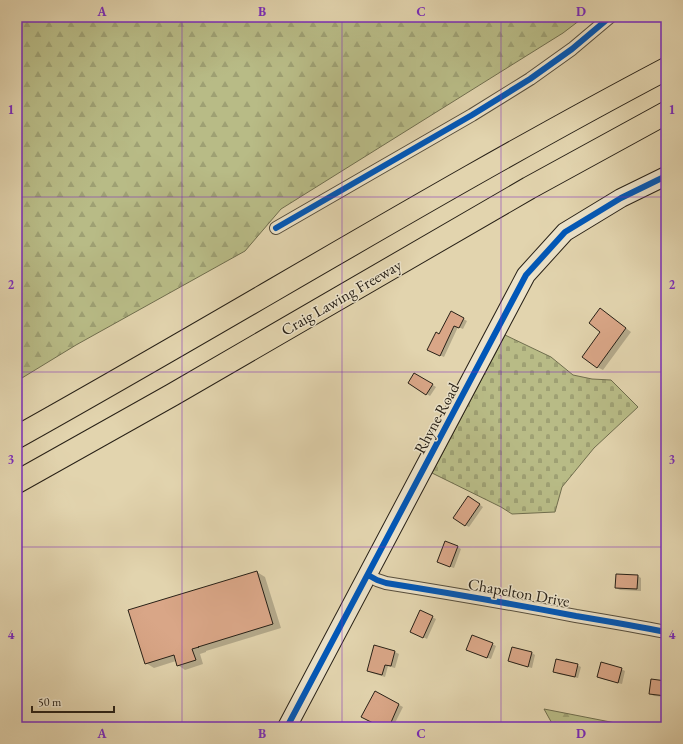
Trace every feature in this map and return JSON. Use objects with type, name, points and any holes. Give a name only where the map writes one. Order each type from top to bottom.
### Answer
[{"type":"highway","points":[[17,437],[505,157],[666,69]]},
{"type":"highway","name":"Craig Lawing Freeway","points":[[17,482],[179,391],[529,188],[666,114]]},
{"type":"street","points":[[276,228],[472,115],[530,79],[572,49],[610,17]]},
{"type":"street","name":"Rhyne Road","points":[[287,727],[526,275],[565,232],[622,198],[666,176]]},
{"type":"street","name":"Chapelton Drive","points":[[368,575],[386,583],[666,632]]},
{"type":"green space","points":[[17,17],[584,17],[563,33],[281,209],[245,251],[76,345],[17,381]]},
{"type":"green space","points":[[505,335],[551,357],[573,375],[592,379],[611,380],[638,407],[594,448],[562,487],[555,512],[512,514],[501,507],[432,473]]},
{"type":"green space","points":[[544,709],[636,727],[554,727]]},
{"type":"building","points":[[600,308],[626,328],[597,368],[582,357],[600,332],[589,323]]},
{"type":"building","points":[[451,311],[464,318],[459,328],[454,326],[440,356],[427,350],[436,332],[439,334]]},
{"type":"building","points":[[414,373],[433,384],[426,395],[408,383]]},
{"type":"building","points":[[468,496],[480,504],[465,526],[453,518]]},
{"type":"building","points":[[445,541],[458,546],[450,567],[437,562]]},
{"type":"building","points":[[257,571],[273,624],[192,649],[196,660],[177,666],[174,655],[145,664],[128,610]]},
{"type":"building","points":[[616,574],[638,575],[637,589],[615,588]]},
{"type":"building","points":[[420,610],[433,616],[423,638],[410,632]]},
{"type":"building","points":[[472,635],[493,643],[487,658],[466,650]]},
{"type":"building","points":[[374,645],[395,651],[391,666],[385,665],[382,675],[367,671]]},
{"type":"building","points":[[512,647],[532,652],[528,667],[508,661]]},
{"type":"building","points":[[556,659],[578,664],[575,677],[553,672]]},
{"type":"building","points":[[601,662],[622,668],[618,683],[597,677]]},
{"type":"building","points":[[651,679],[666,681],[666,696],[649,694]]},
{"type":"building","points":[[375,691],[399,704],[389,727],[381,727],[361,717]]},
{"type":"cycle path","points":[[276,228],[472,115],[530,79],[572,49],[610,17]]},
{"type":"cycle path","points":[[287,727],[526,275],[565,232],[621,198],[666,176]]},
{"type":"cycle path","points":[[368,575],[386,583],[666,632]]}]
